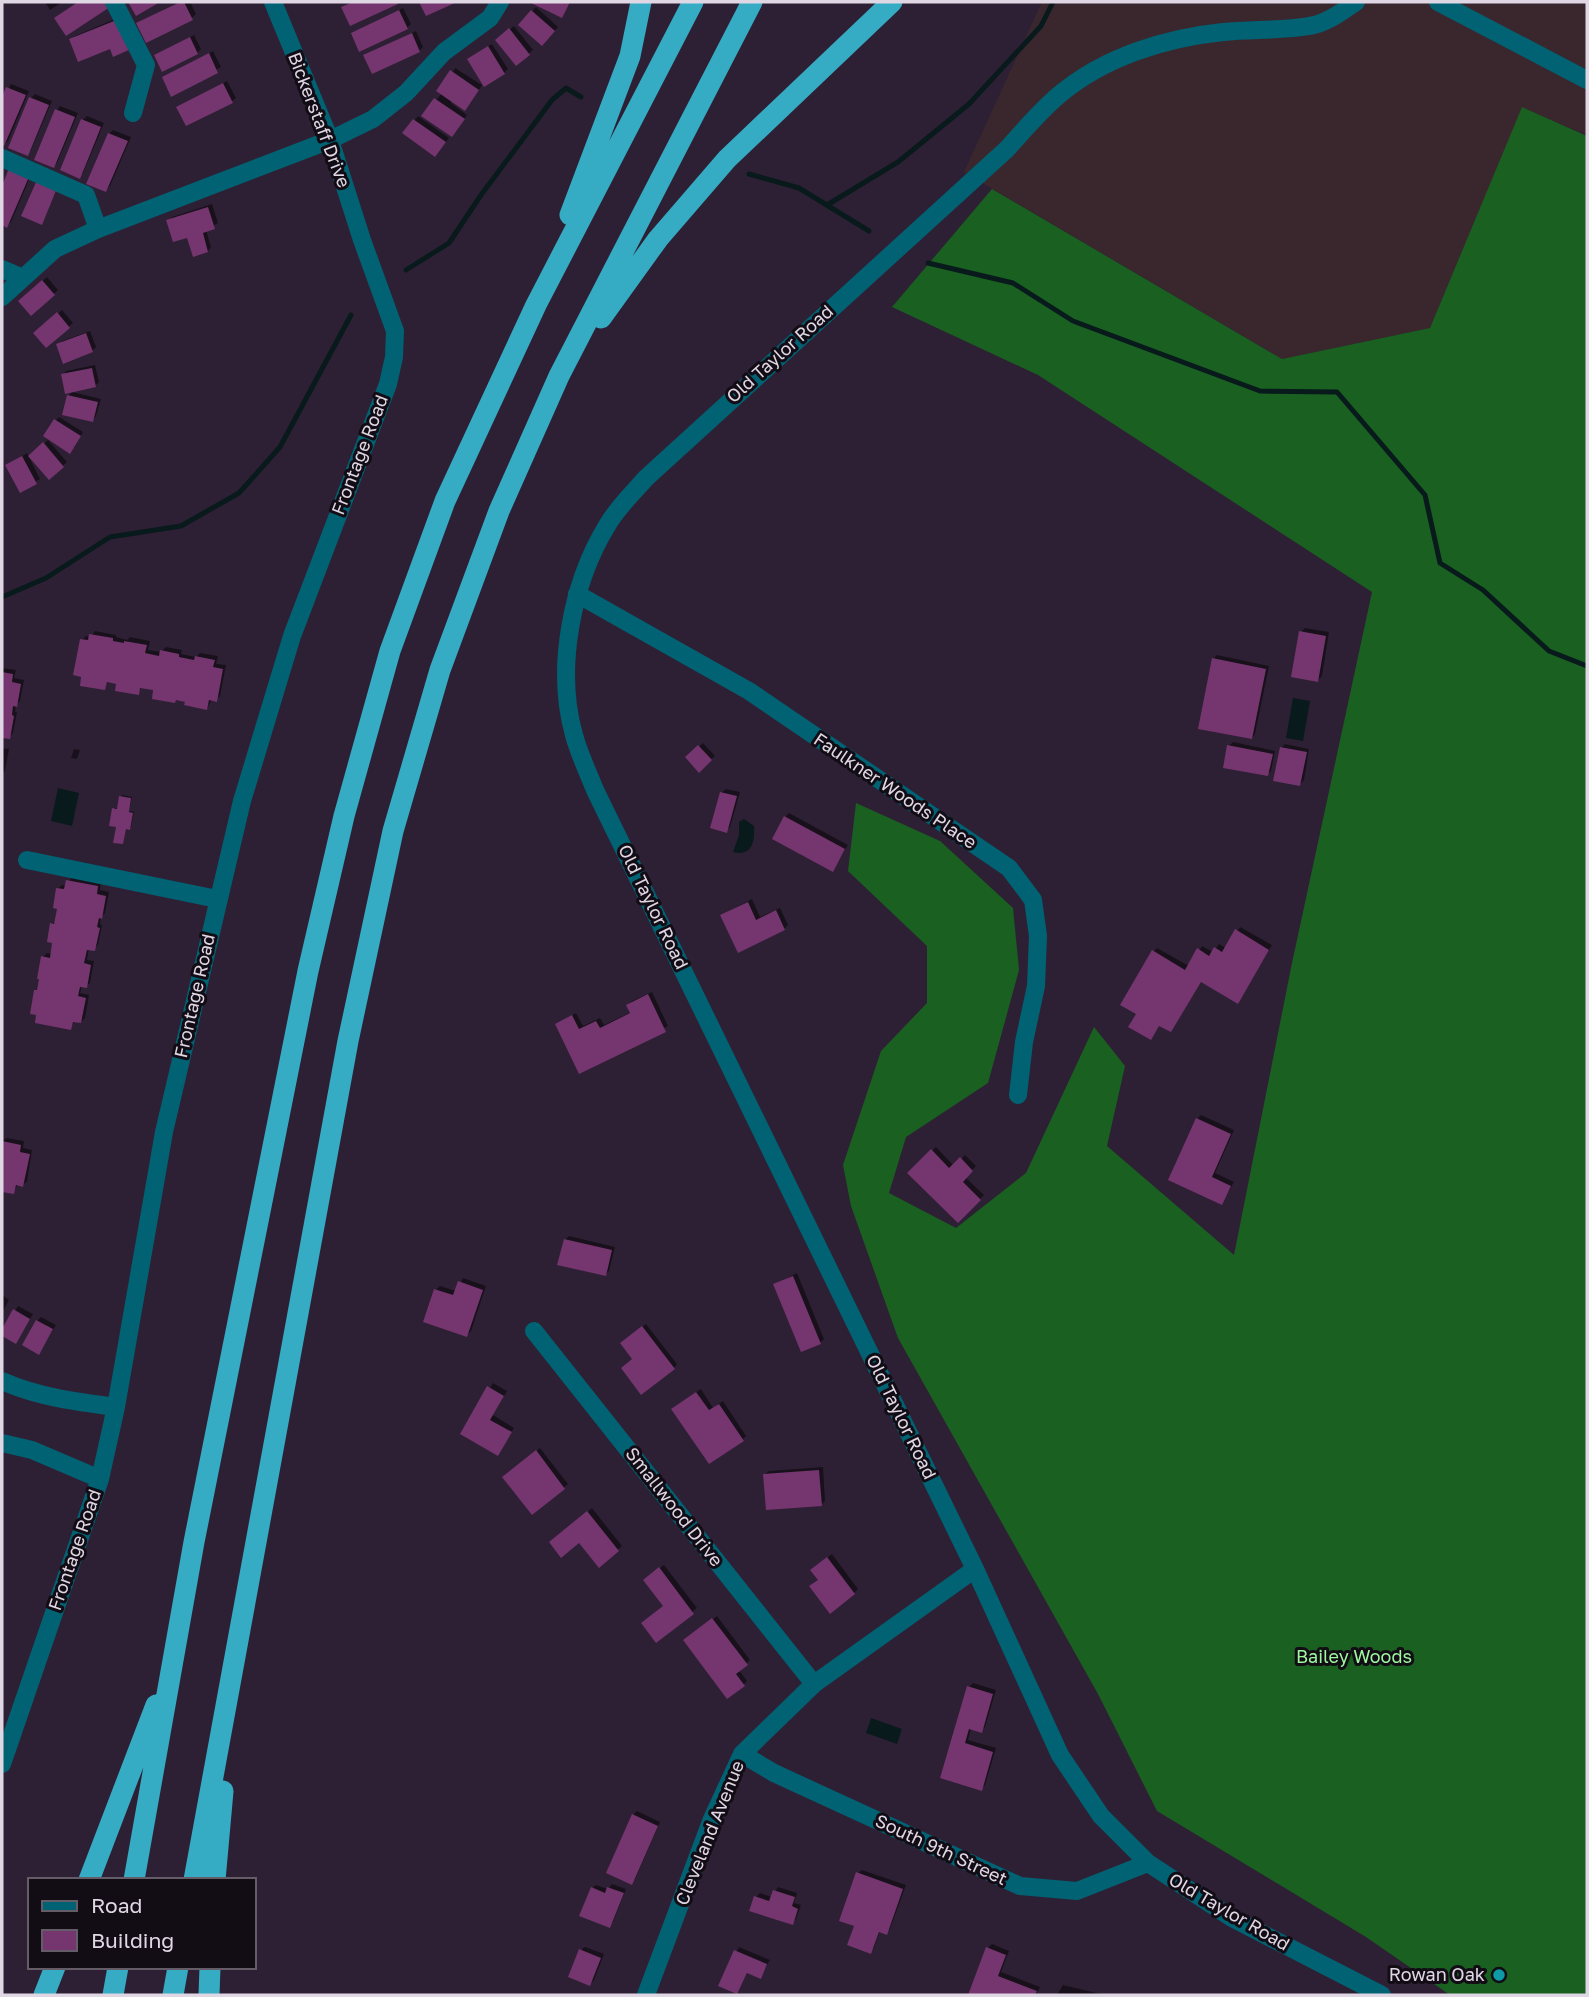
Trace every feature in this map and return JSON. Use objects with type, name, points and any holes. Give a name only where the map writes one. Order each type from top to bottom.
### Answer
[{"type":"highway","points":[[536,305],[630,56],[641,2]]},
{"type":"highway","points":[[134,1878],[197,1529],[308,971],[344,816],[390,651],[445,501],[536,305],[694,2]]},
{"type":"highway","points":[[194,1878],[348,1041],[393,831],[440,670],[499,511],[559,376],[751,2]]},
{"type":"highway","points":[[559,376],[658,239],[727,159],[892,2]]},
{"type":"highway","points":[[215,1878],[235,1651]]},
{"type":"highway","points":[[90,1878],[174,1657]]},
{"type":"highway","points":[[44,1995],[54,1969]]},
{"type":"highway","points":[[113,1995],[118,1969]]},
{"type":"highway","points":[[173,1995],[178,1969]]},
{"type":"highway","points":[[209,1995],[210,1969]]},
{"type":"street","points":[[114,2],[146,65],[133,113]]},
{"type":"street","name":"Bickerstaff Drive","points":[[273,2],[330,140],[362,240]]},
{"type":"street","points":[[2,297],[55,249],[98,229],[330,140],[373,120],[407,93],[444,52],[490,18],[500,2]]},
{"type":"street","name":"Old Taylor Road","points":[[1356,2],[1341,13],[1311,26],[1190,36],[1144,48],[1096,70],[1062,93],[1037,115],[1007,149],[646,478],[609,522],[588,562],[577,594],[569,637],[566,682],[573,734],[595,790],[975,1569],[1060,1755],[1101,1816],[1149,1863],[1232,1918],[1382,1995]]},
{"type":"street","points":[[1438,2],[1587,80]]},
{"type":"street","points":[[2,159],[86,195],[98,229]]},
{"type":"street","name":"Frontage Road","points":[[2,1764],[100,1479],[116,1407],[163,1132],[242,801],[292,636],[388,384],[394,357],[395,331],[362,240]]},
{"type":"street","points":[[2,269],[23,278]]},
{"type":"street","name":"Faulkner Woods Place","points":[[577,594],[749,691],[1009,868],[1033,900],[1038,936],[1036,986],[1024,1042],[1018,1095]]},
{"type":"street","points":[[27,860],[218,899]]},
{"type":"street","name":"Smallwood Drive","points":[[534,1331],[814,1684]]},
{"type":"street","points":[[2,1381],[60,1399],[116,1407]]},
{"type":"street","points":[[2,1443],[32,1450],[100,1479]]},
{"type":"street","name":"Cleveland Avenue","points":[[646,1995],[712,1819],[742,1754],[814,1684],[975,1569]]},
{"type":"street","name":"South 9th Street","points":[[742,1754],[774,1773],[1020,1886],[1077,1891],[1149,1863]]},
{"type":"shaded area","points":[[1042,2],[1587,2],[1587,135],[1522,108],[1430,328],[1282,359],[964,172]]},
{"type":"shaded area","points":[[1293,698],[1310,701],[1303,741],[1286,738]]},
{"type":"shaded area","points":[[58,788],[79,793],[72,826],[51,821]]},
{"type":"shaded area","points":[[744,819],[754,826],[753,843],[744,852],[733,852],[739,835],[739,822]]},
{"type":"shaded area","points":[[871,1718],[902,1729],[897,1744],[866,1733]]},
{"type":"green space","name":"Bailey Woods","points":[[1522,107],[1587,136],[1587,1995],[1450,1995],[1366,1937],[1157,1811],[1098,1694],[898,1338],[851,1206],[843,1165],[881,1051],[927,1003],[927,946],[848,871],[856,803],[940,841],[1013,908],[1019,970],[988,1083],[906,1137],[889,1193],[956,1228],[1026,1173],[1094,1027],[1125,1066],[1107,1146],[1234,1255],[1292,963],[1372,592],[1038,375],[892,307],[992,189],[1282,359],[1430,328]]},
{"type":"building","points":[[78,2],[106,2],[110,7],[66,36],[54,18]]},
{"type":"building","points":[[128,2],[160,2],[136,16]]},
{"type":"building","points":[[184,2],[193,20],[146,43],[136,23]]},
{"type":"building","points":[[353,2],[398,4],[350,26],[341,7]]},
{"type":"building","points":[[419,2],[457,2],[426,16]]},
{"type":"building","points":[[529,2],[570,2],[562,18]]},
{"type":"building","points":[[399,10],[408,29],[359,52],[351,33]]},
{"type":"building","points":[[531,10],[555,31],[542,46],[518,25]]},
{"type":"building","points":[[119,19],[131,49],[113,57],[110,49],[78,62],[69,39]]},
{"type":"building","points":[[509,28],[530,55],[516,66],[495,40]]},
{"type":"building","points":[[412,33],[420,52],[372,74],[363,55]]},
{"type":"building","points":[[190,37],[198,54],[162,72],[154,55]]},
{"type":"building","points":[[488,46],[505,74],[484,87],[467,59]]},
{"type":"building","points":[[209,53],[218,73],[171,97],[162,77]]},
{"type":"building","points":[[450,70],[479,90],[465,111],[436,91]]},
{"type":"building","points":[[223,83],[233,103],[186,126],[176,107]]},
{"type":"building","points":[[6,87],[26,95],[4,146],[2,97]]},
{"type":"building","points":[[29,97],[49,105],[28,156],[8,148]]},
{"type":"building","points":[[434,98],[465,119],[452,137],[421,116]]},
{"type":"building","points":[[55,109],[75,117],[54,168],[34,160]]},
{"type":"building","points":[[81,119],[101,127],[80,179],[60,170]]},
{"type":"building","points":[[413,119],[446,142],[435,157],[402,133]]},
{"type":"building","points":[[108,133],[128,141],[106,192],[86,184]]},
{"type":"building","points":[[9,168],[29,177],[7,228],[2,225],[2,186]]},
{"type":"building","points":[[37,180],[57,188],[42,225],[21,216]]},
{"type":"building","points":[[208,207],[215,229],[203,233],[208,252],[193,257],[187,238],[173,242],[166,220]]},
{"type":"building","points":[[42,280],[55,295],[31,316],[18,301]]},
{"type":"building","points":[[57,312],[70,328],[46,348],[33,333]]},
{"type":"building","points":[[86,333],[93,352],[63,364],[56,344]]},
{"type":"building","points":[[92,368],[96,387],[65,394],[61,374]]},
{"type":"building","points":[[67,395],[98,402],[93,422],[62,415]]},
{"type":"building","points":[[54,419],[81,436],[70,454],[43,436]]},
{"type":"building","points":[[43,442],[64,467],[49,480],[28,456]]},
{"type":"building","points":[[22,456],[37,484],[20,493],[5,465]]},
{"type":"building","points":[[1299,631],[1326,636],[1318,682],[1291,677]]},
{"type":"building","points":[[89,634],[113,638],[113,641],[147,645],[145,653],[159,656],[160,650],[194,660],[195,656],[215,660],[213,667],[223,669],[217,702],[209,700],[207,710],[184,705],[185,702],[176,700],[175,703],[152,699],[153,690],[140,688],[139,695],[115,691],[116,684],[107,682],[105,690],[80,686],[81,677],[73,675],[80,639],[88,640]]},
{"type":"building","points":[[1212,658],[1266,669],[1252,739],[1198,729]]},
{"type":"building","points":[[2,672],[13,674],[12,682],[21,684],[17,707],[13,706],[10,739],[2,738]]},
{"type":"building","points":[[698,745],[712,760],[699,773],[685,757]]},
{"type":"building","points":[[1227,745],[1273,754],[1268,776],[1223,768]]},
{"type":"building","points":[[1280,747],[1307,752],[1300,786],[1273,781]]},
{"type":"building","points":[[720,792],[737,796],[727,833],[710,828]]},
{"type":"building","points":[[119,796],[131,798],[129,812],[133,813],[130,830],[126,829],[123,844],[113,843],[116,827],[109,826],[112,808],[117,809]]},
{"type":"building","points":[[784,816],[845,849],[833,872],[772,839]]},
{"type":"building","points":[[66,880],[98,886],[97,894],[106,896],[102,919],[99,918],[97,927],[100,928],[95,951],[87,950],[84,963],[91,965],[87,988],[80,987],[78,996],[86,998],[81,1023],[73,1022],[71,1030],[35,1023],[36,1015],[30,1014],[34,990],[37,990],[41,956],[50,958],[52,943],[47,942],[50,923],[54,924],[57,909],[53,908],[56,888],[64,889]]},
{"type":"building","points":[[748,902],[756,920],[776,910],[785,930],[738,953],[720,915]]},
{"type":"building","points":[[1235,929],[1269,950],[1238,1004],[1201,982],[1171,1032],[1159,1026],[1151,1040],[1128,1027],[1136,1014],[1120,1005],[1152,950],[1185,970],[1197,948],[1209,956],[1214,947],[1222,952]]},
{"type":"building","points":[[648,994],[666,1032],[579,1074],[555,1024],[572,1015],[579,1029],[596,1021],[600,1028],[630,1013],[626,1005]]},
{"type":"building","points":[[1196,1118],[1231,1134],[1212,1177],[1231,1186],[1222,1205],[1168,1180]]},
{"type":"building","points":[[2,1141],[21,1145],[20,1152],[30,1154],[23,1187],[16,1185],[14,1194],[2,1192]]},
{"type":"building","points":[[931,1149],[949,1168],[960,1157],[973,1171],[963,1182],[981,1200],[958,1223],[907,1173]]},
{"type":"building","points":[[564,1239],[612,1250],[606,1276],[557,1265]]},
{"type":"building","points":[[793,1276],[821,1344],[801,1352],[773,1284]]},
{"type":"building","points":[[458,1281],[483,1290],[467,1337],[423,1322],[434,1289],[453,1295]]},
{"type":"building","points":[[13,1309],[30,1319],[16,1344],[2,1336],[2,1329]]},
{"type":"building","points":[[36,1320],[53,1329],[39,1355],[22,1345]]},
{"type":"building","points":[[642,1326],[675,1369],[641,1395],[621,1368],[632,1359],[620,1343]]},
{"type":"building","points":[[487,1386],[504,1396],[490,1420],[512,1432],[498,1456],[460,1434]]},
{"type":"building","points":[[696,1392],[709,1410],[719,1404],[744,1441],[709,1464],[671,1409]]},
{"type":"building","points":[[536,1450],[565,1489],[532,1515],[502,1477]]},
{"type":"building","points":[[819,1470],[822,1506],[766,1510],[763,1474]]},
{"type":"building","points":[[587,1511],[619,1551],[599,1568],[579,1543],[561,1558],[549,1542]]},
{"type":"building","points":[[827,1557],[855,1594],[830,1614],[809,1586],[818,1580],[810,1570]]},
{"type":"building","points":[[659,1567],[694,1614],[656,1643],[641,1623],[663,1606],[643,1580]]},
{"type":"building","points":[[712,1618],[748,1665],[736,1674],[745,1686],[727,1699],[683,1640]]},
{"type":"building","points":[[967,1686],[993,1694],[982,1733],[969,1729],[965,1743],[993,1752],[982,1791],[940,1778]]},
{"type":"building","points":[[632,1814],[658,1826],[632,1885],[606,1873]]},
{"type":"building","points":[[856,1872],[903,1889],[887,1935],[879,1932],[871,1954],[847,1945],[854,1926],[839,1921]]},
{"type":"building","points":[[591,1887],[605,1893],[607,1887],[624,1893],[610,1928],[579,1916]]},
{"type":"building","points":[[773,1890],[795,1897],[792,1906],[798,1909],[793,1925],[749,1911],[754,1896],[769,1901]]},
{"type":"building","points":[[986,1947],[1006,1955],[998,1976],[1037,1991],[1035,1995],[968,1995]]},
{"type":"building","points":[[579,1949],[601,1958],[590,1986],[568,1977]]},
{"type":"building","points":[[734,1950],[767,1964],[761,1979],[747,1973],[737,1994],[718,1986]]},
{"type":"waterway","points":[[827,205],[898,162],[969,104],[1041,26],[1053,2]]},
{"type":"waterway","points":[[406,270],[449,243],[552,100],[566,88],[581,97]]},
{"type":"waterway","points":[[749,174],[799,188],[869,231]]},
{"type":"waterway","points":[[928,263],[1013,283],[1073,321],[1260,391],[1337,392],[1425,495],[1440,563],[1483,590],[1549,651],[1587,666]]},
{"type":"waterway","points":[[2,597],[46,578],[110,537],[181,526],[239,493],[280,447],[351,315]]},
{"type":"place","name":"Rowan Oak","points":[[1499,1975]]}]
